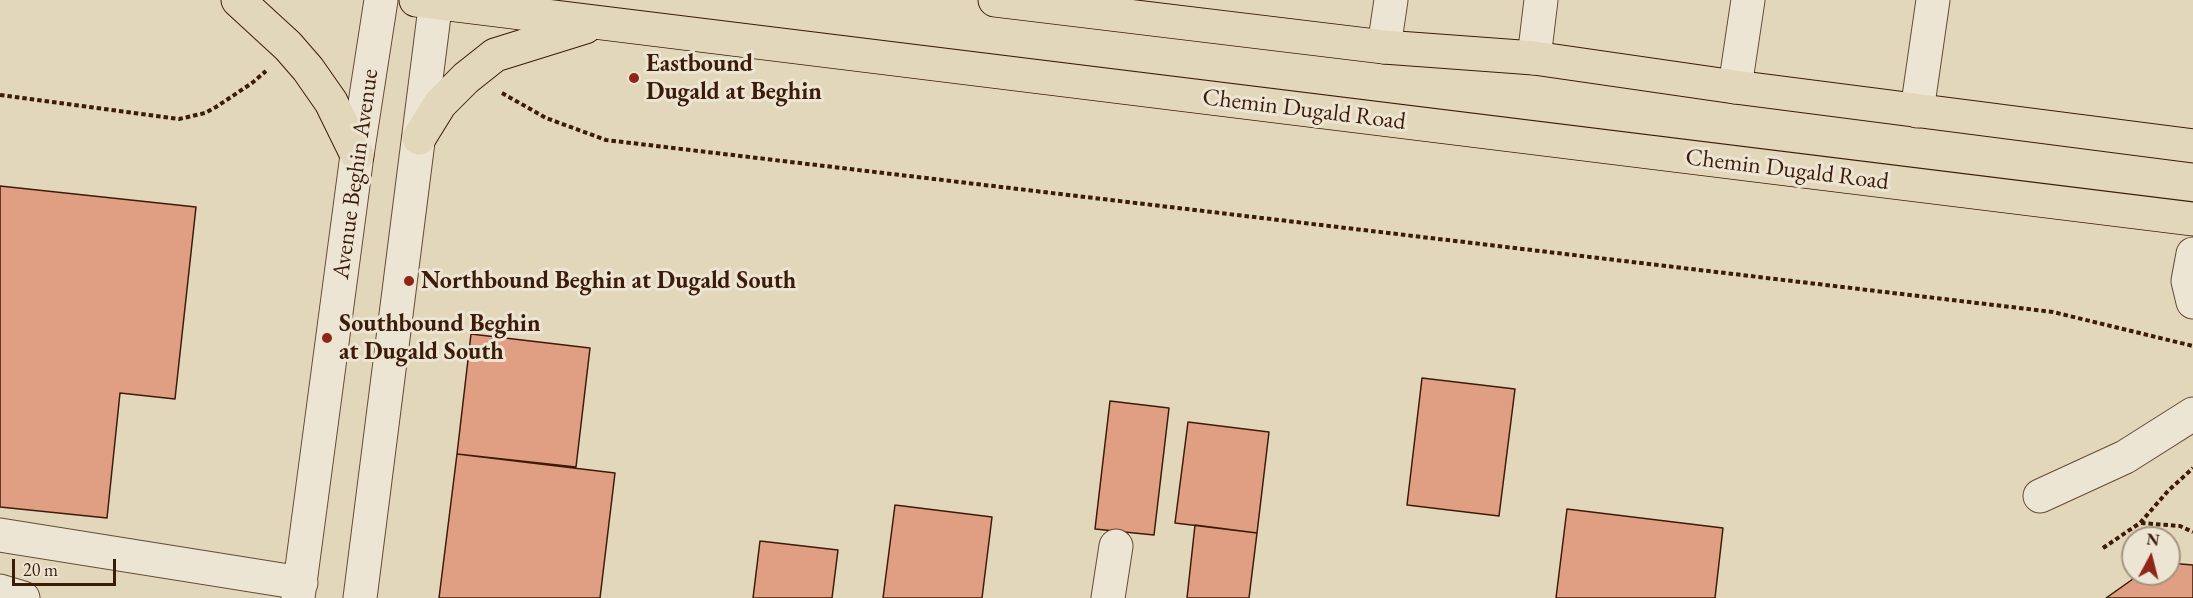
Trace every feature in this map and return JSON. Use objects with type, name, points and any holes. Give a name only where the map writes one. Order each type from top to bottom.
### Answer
[{"type":"main road","points":[[238,0],[288,46],[308,69],[332,102],[357,154]]},
{"type":"main road","points":[[995,0],[1384,47],[1534,58],[1734,87],[2193,146]]},
{"type":"main road","name":"Chemin Dugald Road","points":[[430,1],[2193,219]]},
{"type":"main road","points":[[419,138],[440,104],[466,78],[495,55],[596,23]]},
{"type":"street","name":"Avenue Beghin Avenue","points":[[300,591],[357,154],[381,0]]},
{"type":"street","points":[[1384,47],[1391,0]]},
{"type":"street","points":[[1534,58],[1540,0]]},
{"type":"street","points":[[1734,87],[1748,0]]},
{"type":"street","points":[[1917,111],[1934,0]]},
{"type":"street","points":[[360,598],[419,138],[430,1]]},
{"type":"street","points":[[2193,254],[2188,281],[2193,302]]},
{"type":"street","points":[[2040,496],[2125,457],[2193,414]]},
{"type":"street","points":[[0,535],[300,591]]},
{"type":"street","points":[[1108,598],[1116,546]]},
{"type":"street","points":[[0,591],[23,598]]},
{"type":"path","points":[[0,95],[179,119],[205,113],[231,98],[265,71]]},
{"type":"path","points":[[508,98],[546,118],[606,140],[2053,312],[2193,346]]},
{"type":"path","points":[[2103,548],[2140,524],[2193,468]]},
{"type":"path","points":[[2140,524],[2180,526],[2193,532]]},
{"type":"building","points":[[0,186],[196,207],[175,399],[120,393],[107,518],[0,507]]},
{"type":"building","points":[[471,334],[590,348],[576,467],[457,454]]},
{"type":"building","points":[[1422,378],[1515,389],[1499,516],[1407,505]]},
{"type":"building","points":[[1110,401],[1169,408],[1154,535],[1095,529]]},
{"type":"building","points":[[1188,422],[1269,432],[1257,533],[1175,523]]},
{"type":"building","points":[[457,454],[615,473],[600,598],[439,598]]},
{"type":"building","points":[[895,505],[992,517],[982,598],[883,598]]},
{"type":"building","points":[[1567,509],[1723,528],[1715,598],[1556,598]]},
{"type":"building","points":[[1195,525],[1257,533],[1249,598],[1187,598]]},
{"type":"building","points":[[760,541],[838,550],[832,598],[753,598]]},
{"type":"building","points":[[2181,564],[2193,565],[2193,598],[2106,598],[2123,586],[2181,586]]},
{"type":"place","name":"Eastbound Dugald at Beghin","points":[[634,78]]},
{"type":"place","name":"Northbound Beghin at Dugald South","points":[[409,281]]},
{"type":"place","name":"Southbound Beghin at Dugald South","points":[[327,338]]}]
